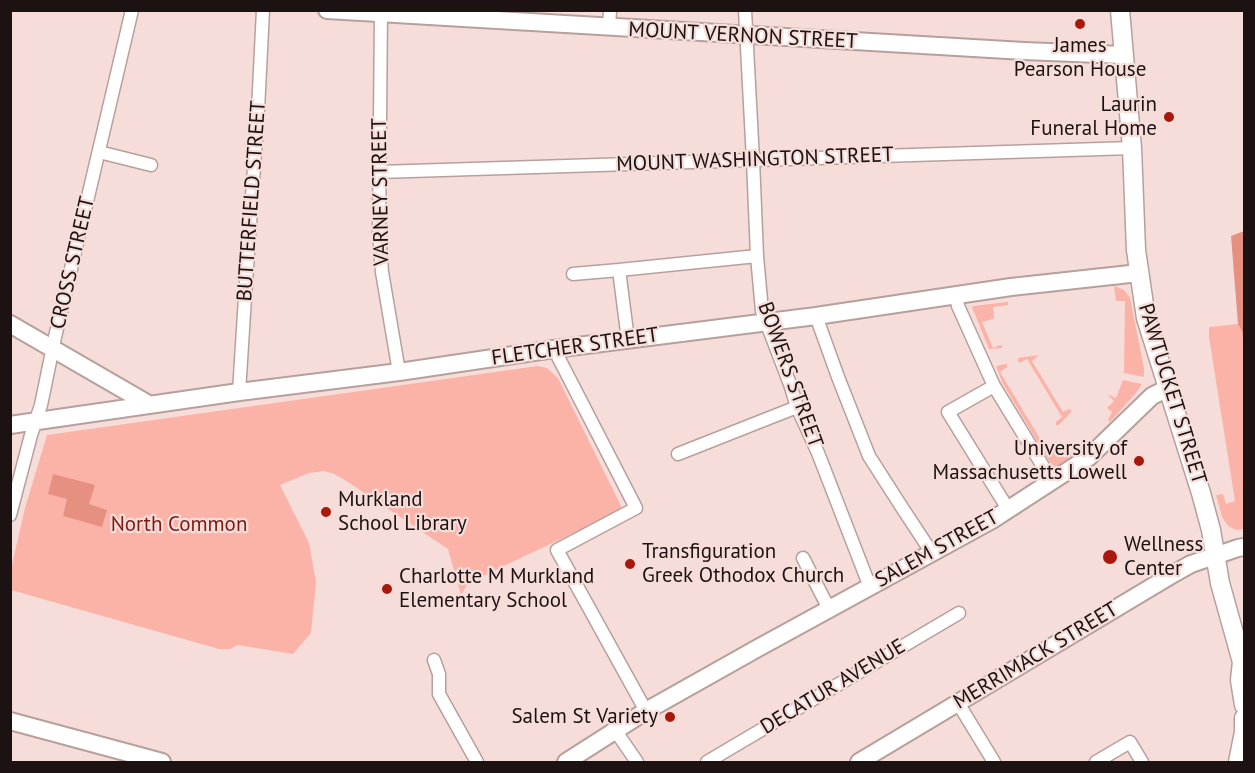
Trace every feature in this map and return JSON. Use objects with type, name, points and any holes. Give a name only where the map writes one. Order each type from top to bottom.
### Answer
[{"type":"main road","name":"MOUNT VERNON STREET","points":[[327,10],[747,36],[1123,55]]},
{"type":"main road","name":"PAWTUCKET STREET","points":[[1120,10],[1132,148],[1139,273],[1146,318],[1202,493],[1220,583],[1243,664],[1240,680],[1245,705]]},
{"type":"main road","name":"FLETCHER STREET","points":[[10,425],[554,349],[816,316],[1011,287],[1139,273]]},
{"type":"main road","points":[[10,324],[150,405]]},
{"type":"main road","name":"SALEM STREET","points":[[566,762],[646,711],[1008,509],[1095,452],[1152,396],[1168,388]]},
{"type":"main road","name":"MERRIMACK STREET","points":[[859,762],[1191,564],[1245,547]]},
{"type":"main road","points":[[1238,762],[1245,718]]},
{"type":"main road","points":[[10,721],[162,762]]},
{"type":"street","name":"CROSS STREET","points":[[10,515],[41,405],[132,10]]},
{"type":"street","name":"BUTTERFIELD STREET","points":[[239,392],[263,10]]},
{"type":"street","points":[[609,28],[610,10]]},
{"type":"street","name":"BOWERS STREET","points":[[745,10],[757,256],[762,311],[797,407],[818,453],[870,587]]},
{"type":"street","name":"VARNEY STREET","points":[[381,12],[379,233],[382,272],[399,372]]},
{"type":"street","name":"MOUNT WASHINGTON STREET","points":[[379,172],[1132,148]]},
{"type":"street","points":[[99,152],[151,165]]},
{"type":"street","points":[[573,274],[757,256]]},
{"type":"street","points":[[619,270],[628,340]]},
{"type":"street","points":[[956,296],[958,306],[994,386],[1052,481]]},
{"type":"street","points":[[816,316],[869,456],[932,553]]},
{"type":"street","points":[[554,349],[636,508],[557,550],[646,711]]},
{"type":"street","points":[[994,386],[948,412],[1008,509]]},
{"type":"street","points":[[678,454],[797,407]]},
{"type":"street","points":[[803,558],[830,609]]},
{"type":"street","name":"DECATUR AVENUE","points":[[707,762],[959,613]]},
{"type":"street","points":[[434,660],[439,674],[439,694],[477,762]]},
{"type":"street","points":[[958,703],[994,762]]},
{"type":"street","points":[[615,730],[637,762]]},
{"type":"street","points":[[1096,762],[1130,742],[1142,762]]},
{"type":"green space","points":[[1114,286],[1124,290],[1130,298],[1144,377],[1124,373],[1125,301],[1116,301]]},
{"type":"green space","points":[[1008,302],[1008,305],[993,307],[993,319],[982,322],[993,348],[1002,346],[1002,348],[989,349],[972,307]]},
{"type":"green space","points":[[1238,324],[1242,331],[1244,350],[1244,529],[1236,530],[1228,526],[1222,517],[1216,495],[1223,494],[1226,504],[1235,501],[1209,327]]},
{"type":"green space","points":[[1039,355],[1032,361],[1063,412],[1069,409],[1072,411],[1059,425],[1056,425],[1056,422],[1062,417],[1027,359],[1020,363],[1018,361],[1018,358]]},
{"type":"green space","points":[[1007,364],[1007,367],[1000,372],[1048,452],[1057,448],[1064,458],[1077,448],[1079,451],[1056,467],[1052,466],[1003,384],[996,366]]},
{"type":"green space","name":"North Common","points":[[538,366],[547,368],[558,378],[621,506],[620,510],[468,583],[461,595],[448,549],[345,480],[324,471],[309,473],[280,485],[309,543],[316,582],[311,633],[293,654],[238,645],[230,649],[219,649],[11,590],[11,569],[25,508],[47,435]]},
{"type":"green space","points":[[1123,380],[1142,384],[1110,422],[1108,420],[1112,412],[1107,408],[1114,401],[1107,394],[1116,398]]},
{"type":"shaded area","points":[[1244,231],[1244,350],[1242,331],[1238,324],[1231,236]]},
{"type":"shaded area","points":[[1244,350],[1244,403],[1243,383]]},
{"type":"shaded area","points":[[53,474],[95,485],[89,504],[107,510],[102,527],[63,516],[67,499],[48,494]]},
{"type":"place","name":"James Pearson House","points":[[1080,24]]},
{"type":"place","name":"Laurin Funeral Home","points":[[1169,117]]},
{"type":"place","name":"University of Massachusetts Lowell","points":[[1139,461]]},
{"type":"place","name":"Murkland School Library","points":[[326,512]]},
{"type":"place","name":"Wellness Center","points":[[1110,557]]},
{"type":"place","name":"Transfiguration Greek Othodox Church","points":[[630,564]]},
{"type":"place","name":"Charlotte M Murkland Elementary School","points":[[387,589]]},
{"type":"place","name":"Salem St Variety","points":[[670,717]]}]
